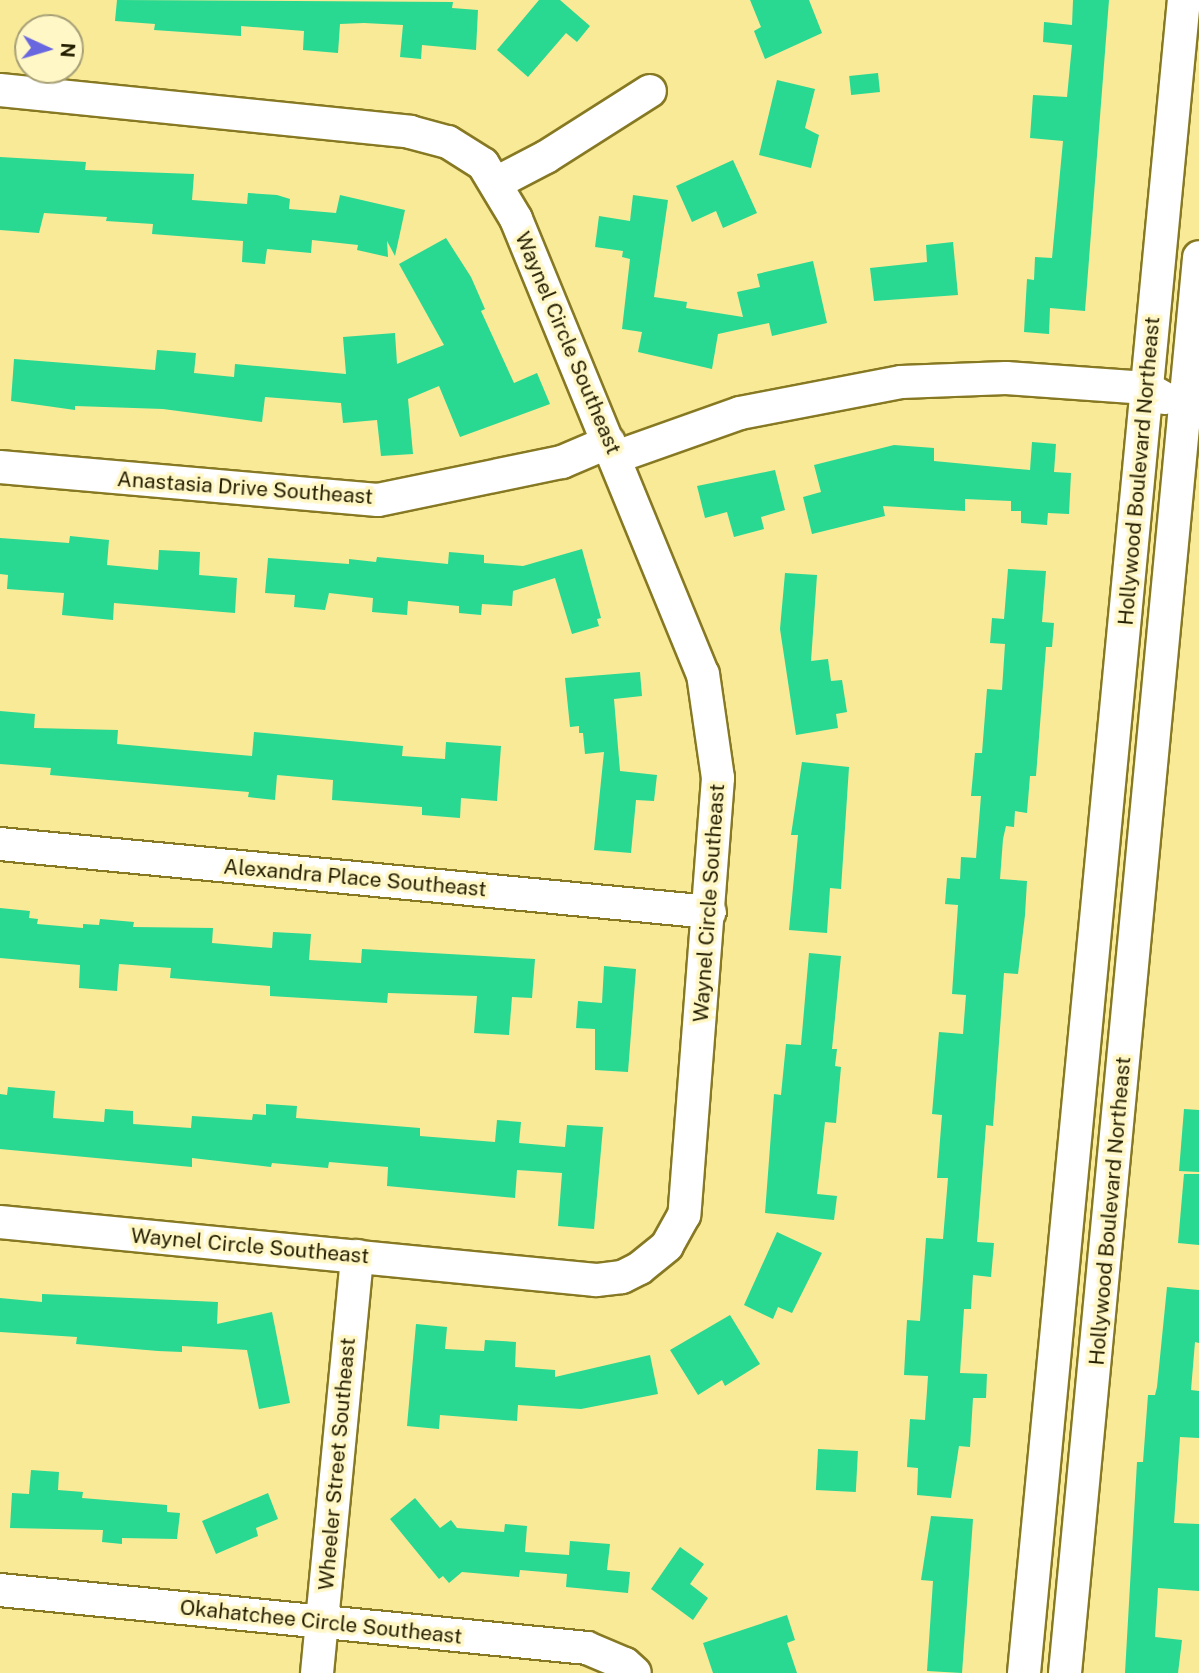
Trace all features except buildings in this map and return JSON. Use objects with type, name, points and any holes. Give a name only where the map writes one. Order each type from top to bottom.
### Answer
[{"type":"street","name":"Hollywood Boulevard Northeast","points":[[1024,1673],[1184,0]]},
{"type":"street","name":"Waynel Circle Southeast","points":[[0,90],[410,132],[465,150],[498,182],[612,449],[703,674],[718,778],[710,912],[684,1215],[667,1246],[640,1268],[622,1277],[596,1280],[0,1222]]},
{"type":"street","points":[[498,182],[546,157],[650,91]]},
{"type":"street","name":"Hollywood Boulevard Northeast","points":[[1065,1673],[1135,947],[1192,411],[1199,257]]},
{"type":"street","name":"Anastasia Drive Southeast","points":[[0,467],[378,500],[562,462],[740,414],[901,382],[1006,378],[1147,388],[1192,411]]},
{"type":"street","name":"Alexandra Place Southeast","points":[[0,844],[710,912]]},
{"type":"street","points":[[1094,943],[1135,947]]},
{"type":"street","name":"Wheeler Street Southeast","points":[[317,1673],[357,1256]]},
{"type":"street","points":[[1043,1470],[1084,1475]]},
{"type":"street","name":"Okahatchee Circle Southeast","points":[[0,1590],[587,1648],[625,1664],[635,1673]]}]
